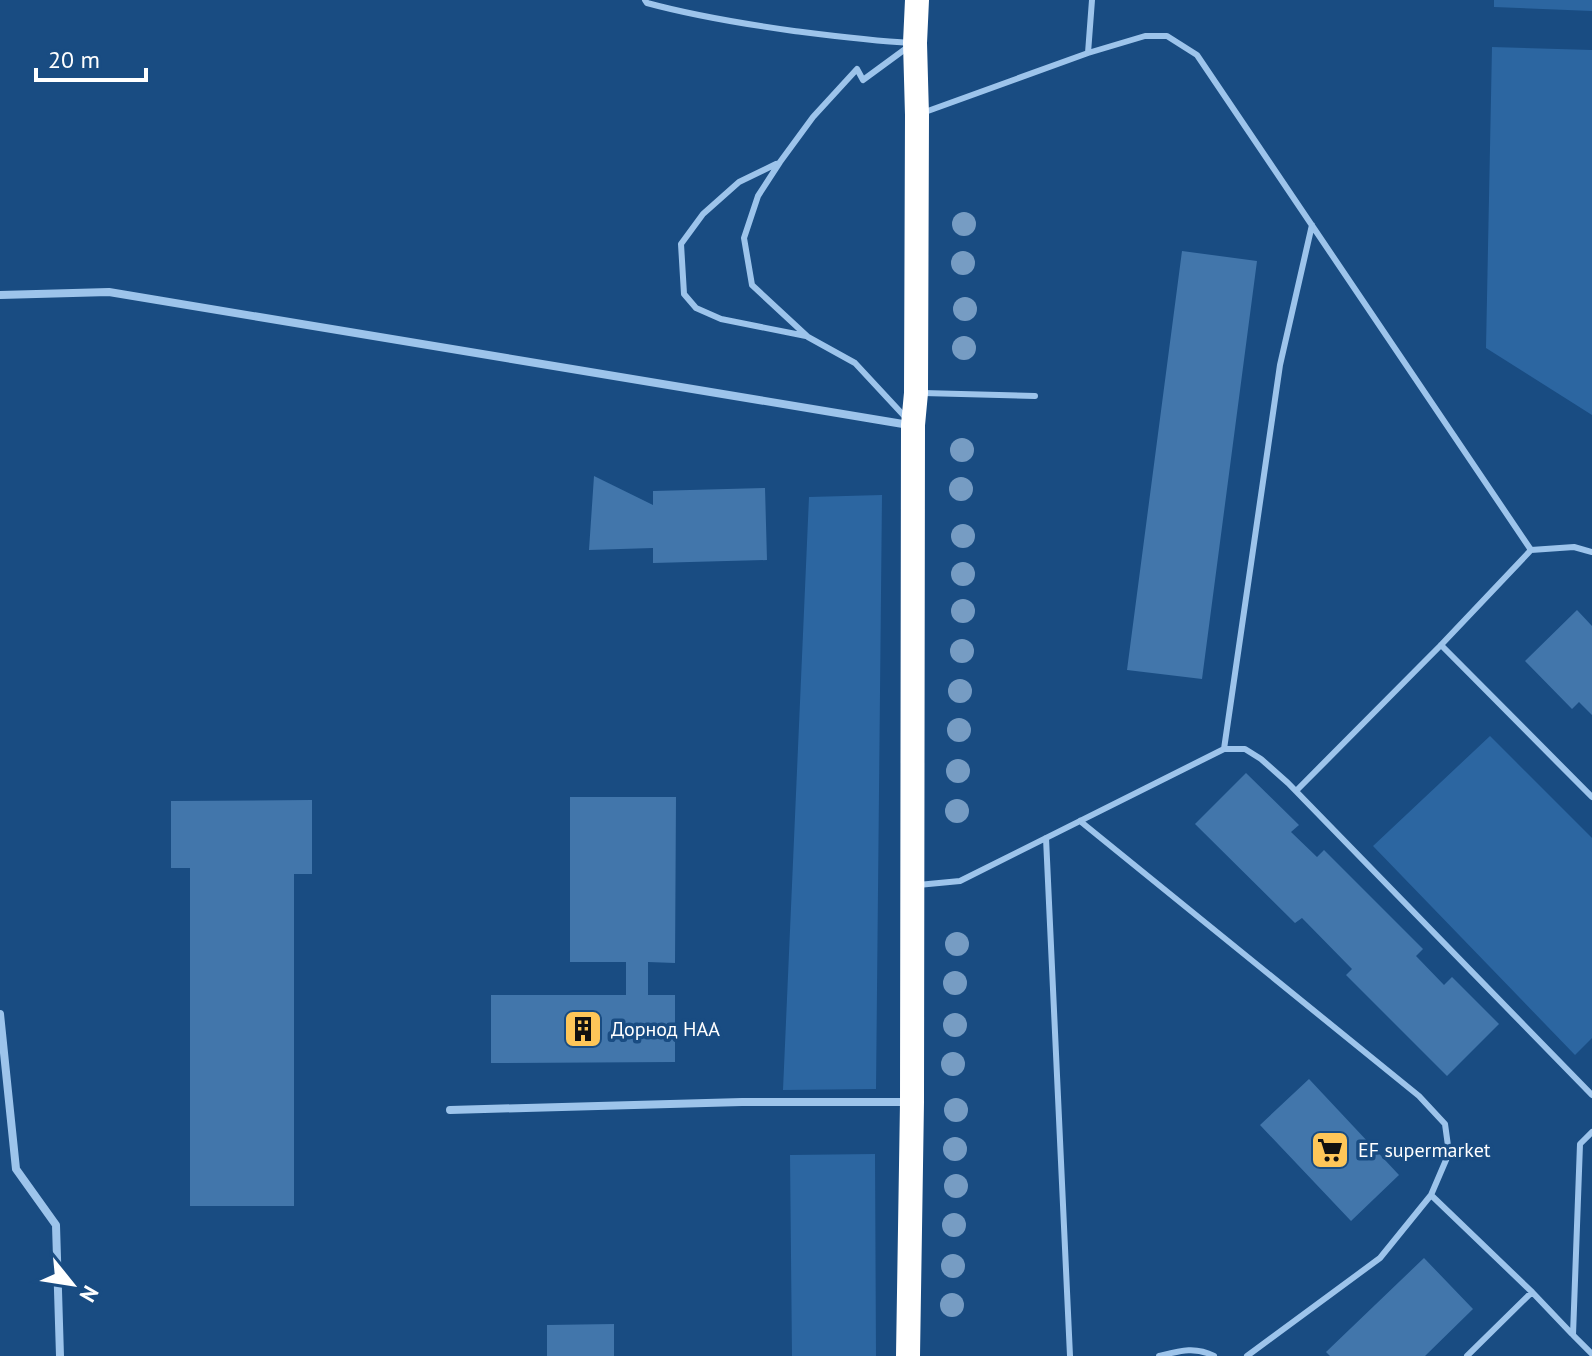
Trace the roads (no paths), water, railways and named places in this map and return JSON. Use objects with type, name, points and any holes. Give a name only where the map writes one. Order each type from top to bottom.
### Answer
[{"type":"highway","points":[[908,1356],[917,0]]},
{"type":"street","points":[[0,295],[109,292],[913,425]]},
{"type":"street","points":[[0,1014],[16,1169],[56,1225],[60,1356]]},
{"type":"street","points":[[450,1110],[742,1102],[912,1102]]},
{"type":"lane","points":[[645,0],[687,14],[743,24],[872,41],[915,43]]},
{"type":"lane","points":[[1088,53],[1092,0]]},
{"type":"lane","points":[[917,115],[1088,53],[1145,36],[1167,36],[1197,55],[1531,550]]},
{"type":"lane","points":[[913,425],[855,363],[808,337],[752,285],[744,238],[758,196],[813,117],[857,69],[863,80],[915,43]]},
{"type":"lane","points":[[780,162],[739,182],[703,214],[681,244],[684,294],[696,308],[721,319],[808,337]]},
{"type":"lane","points":[[1224,749],[1280,365],[1312,225]]},
{"type":"lane","points":[[916,393],[1035,396]]},
{"type":"lane","points":[[1296,791],[1531,550],[1574,547],[1592,552]]},
{"type":"lane","points":[[1441,645],[1592,797]]},
{"type":"lane","points":[[912,885],[960,881],[1224,749],[1245,749],[1261,759],[1296,791],[1592,1095]]},
{"type":"lane","points":[[1080,821],[1419,1096],[1445,1124],[1449,1153],[1431,1195],[1380,1258],[1247,1356]]},
{"type":"lane","points":[[1046,838],[1070,1356]]},
{"type":"lane","points":[[1573,1335],[1580,1144],[1592,1132]]},
{"type":"lane","points":[[1431,1195],[1592,1354]]},
{"type":"lane","points":[[1467,1356],[1532,1292]]},
{"type":"lane","points":[[1159,1356],[1191,1349],[1214,1356]]},
{"type":"place","name":"Дорнод НАА","points":[[583,1029]]},
{"type":"place","name":"EF supermarket","points":[[1330,1150]]}]
